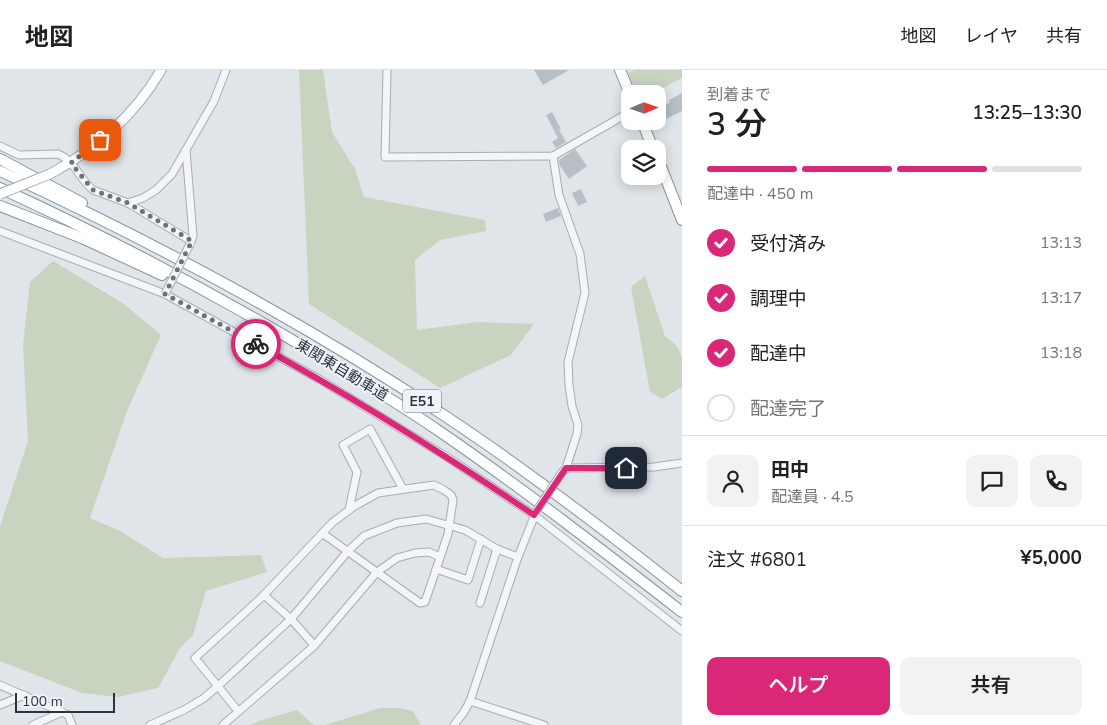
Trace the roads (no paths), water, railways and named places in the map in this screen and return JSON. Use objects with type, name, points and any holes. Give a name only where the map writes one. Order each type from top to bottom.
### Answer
[{"type":"highway","points":[[620,70],[626,85]]},
{"type":"highway","points":[[0,159],[89,206],[142,240]]},
{"type":"highway","name":"東関東自動車道","points":[[0,171],[142,240],[272,311],[369,368],[444,416],[542,483],[682,591]]},
{"type":"highway","points":[[666,179],[682,220]]},
{"type":"highway","name":"東関東自動車道","points":[[0,188],[165,269],[370,386],[532,496],[682,612]]},
{"type":"highway","points":[[0,206],[82,238],[236,308]]},
{"type":"main road","points":[[0,194],[50,174],[71,163],[127,115],[148,90],[161,70]]},
{"type":"street","points":[[128,203],[143,198],[164,183],[172,174],[214,101],[226,70]]},
{"type":"street","points":[[386,70],[385,157],[553,156],[621,117]]},
{"type":"street","points":[[0,146],[19,155],[58,154],[71,163],[93,190],[128,203],[191,242]]},
{"type":"street","points":[[165,294],[193,236],[186,150]]},
{"type":"street","points":[[454,725],[470,700],[535,512],[566,468],[577,434],[578,425],[572,406],[568,362],[585,293],[580,254],[559,195],[553,156]]},
{"type":"street","points":[[0,231],[165,294],[320,379],[535,512],[682,631]]},
{"type":"street","points":[[349,510],[357,472],[343,445],[370,429],[403,489]]},
{"type":"street","points":[[566,468],[654,468],[682,463]]},
{"type":"street","points":[[238,711],[195,658],[264,595],[332,523],[349,510],[378,493],[434,486],[440,487],[451,495],[453,500],[450,525],[440,557],[425,602],[420,604],[322,534]]},
{"type":"street","points":[[150,725],[162,723],[197,702],[218,686],[291,619],[364,536],[397,523],[426,519],[465,530],[497,548],[518,557]]},
{"type":"street","points":[[436,569],[468,580],[481,539]]},
{"type":"street","points":[[480,603],[497,548]]},
{"type":"street","points":[[223,725],[314,645],[377,572],[397,558],[415,553],[429,552],[440,557]]},
{"type":"street","points":[[264,595],[291,619],[314,645]]},
{"type":"street","points":[[0,685],[68,715],[72,725]]},
{"type":"street","points":[[0,705],[24,695]]},
{"type":"street","points":[[470,700],[544,725]]},
{"type":"street","points":[[33,725],[62,712]]}]
